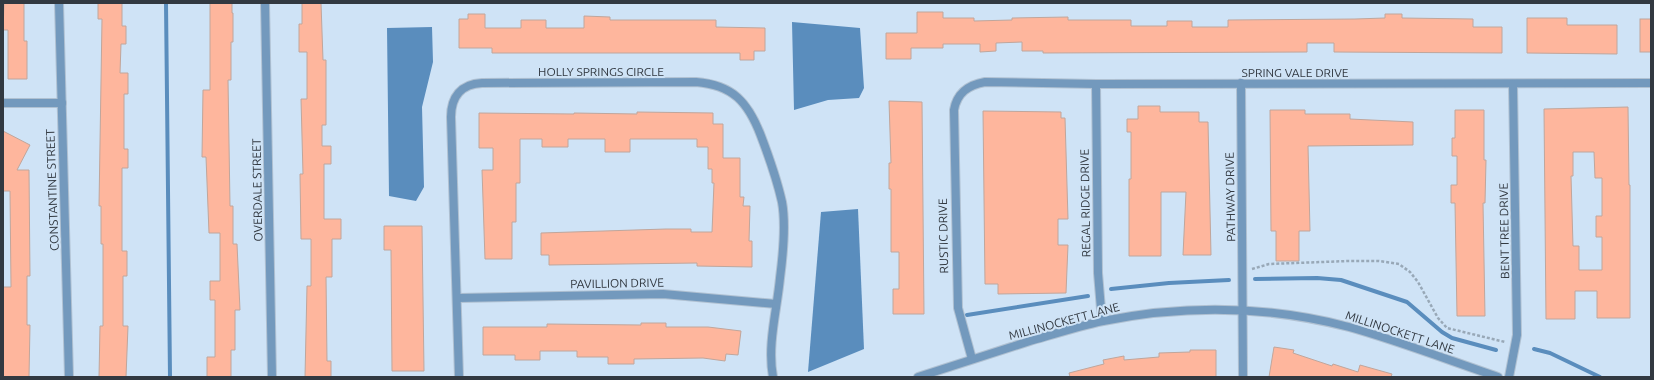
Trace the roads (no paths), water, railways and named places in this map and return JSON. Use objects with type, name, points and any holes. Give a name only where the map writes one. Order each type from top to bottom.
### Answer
[{"type":"street","name":"CONSTANTINE STREET","points":[[59,3],[69,377]]},
{"type":"street","name":"OVERDALE STREET","points":[[265,3],[272,377]]},
{"type":"street","name":"HOLLY SPRINGS CIRCLE","points":[[458,377],[458,298],[451,117],[453,102],[461,90],[467,86],[482,83],[696,82],[718,86],[730,92],[747,106],[753,115],[767,151],[782,203],[783,239],[772,342],[773,377]]},
{"type":"street","name":"PATHWAY DRIVE","points":[[1241,83],[1243,377]]},
{"type":"street","name":"SPRING VALE DRIVE","points":[[954,110],[959,96],[964,90],[977,84],[1651,83]]},
{"type":"street","name":"REGAL RIDGE DRIVE","points":[[1096,84],[1098,267],[1102,321]]},
{"type":"street","name":"BENT TREE DRIVE","points":[[1509,377],[1517,335],[1513,84]]},
{"type":"street","points":[[3,103],[62,103]]},
{"type":"street","name":"RUSTIC DRIVE","points":[[954,110],[958,308],[972,359]]},
{"type":"street","name":"PAVILLION DRIVE","points":[[458,298],[663,294],[776,304]]},
{"type":"street","name":"MILLINOCKETT LANE","points":[[918,377],[972,359],[1102,321],[1151,314],[1196,310],[1243,311],[1300,317],[1348,327],[1388,339],[1498,377]]},
{"type":"waterway","points":[[166,3],[170,377]]},
{"type":"waterway","points":[[1255,279],[1317,278],[1341,280],[1407,302],[1442,332],[1452,338],[1496,350]]},
{"type":"waterway","points":[[1111,289],[1169,283],[1229,280]]},
{"type":"waterway","points":[[967,315],[1088,296]]},
{"type":"waterway","points":[[1534,349],[1550,353],[1600,377]]}]
